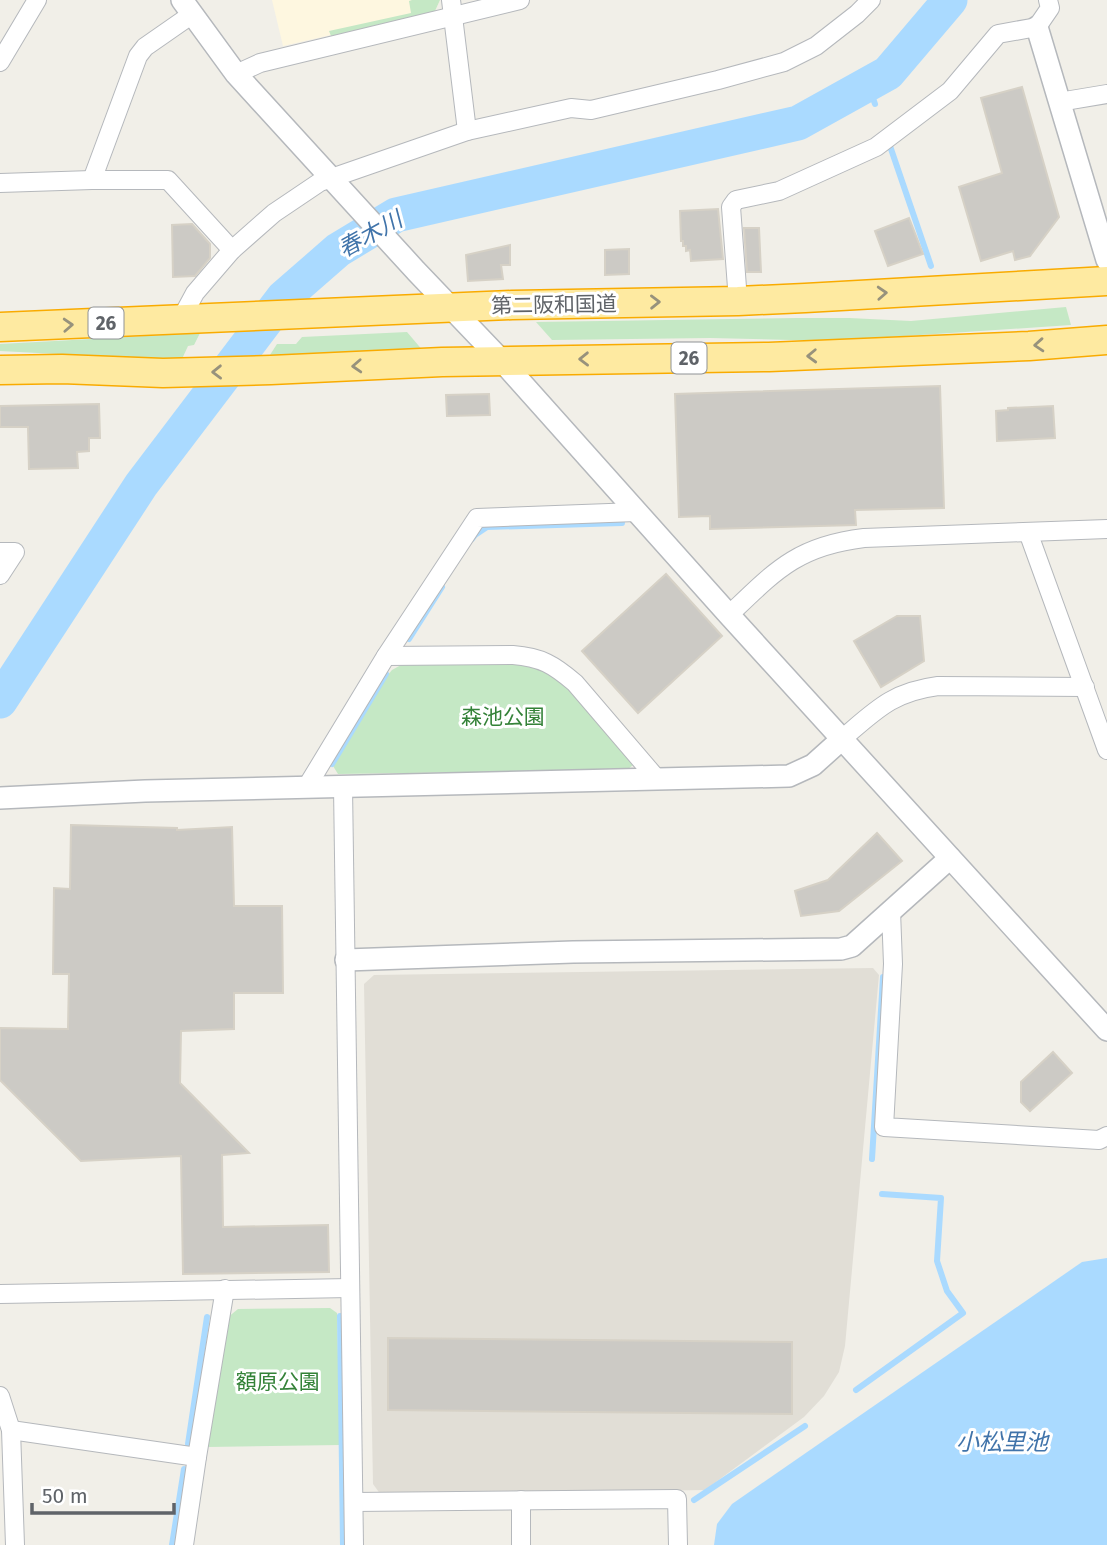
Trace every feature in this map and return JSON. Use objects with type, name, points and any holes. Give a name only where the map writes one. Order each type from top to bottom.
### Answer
[{"type":"highway","name":"第二阪和国道","points":[[0,327],[525,304],[738,301],[1107,281]]},
{"type":"highway","name":"26","points":[[0,370],[62,369],[163,373],[442,362],[769,358],[1107,340]]},
{"type":"street","points":[[0,62],[37,0]]},
{"type":"street","points":[[236,74],[260,63],[452,8],[520,0]]},
{"type":"street","points":[[181,319],[195,293],[232,250],[274,213],[320,182],[467,131],[571,108],[591,110],[784,62],[816,46],[871,0]]},
{"type":"street","points":[[738,301],[731,207],[737,201],[779,191],[876,147],[950,91],[998,34],[1037,27],[1051,8],[1048,0]]},
{"type":"street","points":[[92,180],[138,56],[187,8],[236,74],[502,361],[1107,1030]]},
{"type":"street","points":[[452,8],[467,131]]},
{"type":"street","points":[[1037,27],[1107,260]]},
{"type":"street","points":[[1059,102],[1107,94]]},
{"type":"street","points":[[0,183],[168,180],[232,250]]},
{"type":"street","points":[[306,788],[386,656],[477,518],[636,512]]},
{"type":"street","points":[[729,615],[773,573],[793,559],[816,548],[841,541],[1107,528]]},
{"type":"street","points":[[1028,532],[1107,750]]},
{"type":"street","points":[[0,552],[15,552],[0,575]]},
{"type":"street","points":[[386,656],[513,655],[531,656],[546,662],[575,683],[658,779]]},
{"type":"street","points":[[0,798],[145,791],[789,776],[813,765],[880,706],[917,688],[1086,687]]},
{"type":"street","points":[[343,787],[354,1545]]},
{"type":"street","points":[[346,960],[573,952],[841,949],[852,946],[950,858]]},
{"type":"street","points":[[891,911],[893,964],[884,1127],[1099,1140],[1107,1136]]},
{"type":"street","points":[[0,1294],[351,1288]]},
{"type":"street","points":[[184,1545],[225,1289]]},
{"type":"street","points":[[0,1396],[11,1430],[15,1545]]},
{"type":"street","points":[[11,1430],[197,1457]]},
{"type":"street","points":[[354,1502],[677,1499],[678,1545]]},
{"type":"street","points":[[521,1500],[521,1545]]},
{"type":"shaded area","points":[[272,0],[440,0],[435,11],[283,46]]},
{"type":"shaded area","points":[[873,968],[879,975],[845,1346],[839,1372],[824,1396],[804,1417],[705,1490],[381,1495],[373,1484],[364,984],[374,975]]},
{"type":"green space","points":[[440,0],[435,11],[331,36],[329,31],[411,13],[409,1]]},
{"type":"green space","points":[[1066,307],[1071,325],[830,341],[710,338],[552,340],[536,322],[797,318],[911,321]]},
{"type":"green space","points":[[407,332],[424,352],[268,358],[277,344],[296,344],[302,337]]},
{"type":"green space","points":[[200,333],[194,345],[188,346],[182,359],[136,361],[0,351],[0,344]]},
{"type":"green space","name":"森池公園","points":[[518,663],[554,672],[633,758],[633,765],[627,770],[338,774],[333,766],[392,670],[401,665]]},
{"type":"green space","name":"額原公園","points":[[330,1308],[337,1313],[340,1445],[208,1447],[227,1318],[238,1309]]},
{"type":"water","name":"小松里池","points":[[1107,1258],[1107,1545],[714,1545],[717,1524],[732,1504],[1082,1262]]},
{"type":"building","points":[[1022,87],[1059,217],[1030,256],[1015,260],[1013,251],[981,261],[959,187],[1002,173],[981,98]]},
{"type":"building","points":[[718,209],[723,259],[691,261],[690,250],[686,251],[686,246],[683,246],[681,241],[680,211]]},
{"type":"building","points":[[909,218],[923,254],[888,266],[875,231]]},
{"type":"building","points":[[192,224],[210,244],[210,258],[195,276],[173,277],[172,225]]},
{"type":"building","points":[[744,228],[759,228],[761,272],[747,272]]},
{"type":"building","points":[[510,245],[510,265],[501,265],[503,279],[468,281],[466,255]]},
{"type":"building","points":[[629,249],[629,274],[605,275],[605,250]]},
{"type":"building","points":[[940,386],[944,508],[855,510],[856,525],[710,529],[710,516],[679,517],[675,394]]},
{"type":"building","points":[[489,394],[490,415],[447,416],[446,395]]},
{"type":"building","points":[[99,404],[100,438],[89,438],[89,451],[77,452],[78,468],[29,469],[28,427],[0,427],[0,406]]},
{"type":"building","points":[[1053,406],[1055,438],[997,441],[996,411]]},
{"type":"building","points":[[666,574],[722,636],[638,713],[582,651]]},
{"type":"building","points":[[897,616],[920,616],[924,661],[881,687],[854,641]]},
{"type":"building","points":[[71,825],[177,830],[232,827],[234,906],[282,906],[283,993],[234,993],[234,1029],[181,1031],[180,1083],[249,1153],[222,1155],[223,1227],[328,1225],[329,1272],[183,1274],[181,1156],[81,1161],[0,1080],[0,1028],[68,1029],[69,974],[53,974],[54,888],[70,889]]},
{"type":"building","points":[[877,833],[902,861],[839,911],[801,916],[795,891],[828,880]]},
{"type":"building","points":[[1053,1052],[1072,1073],[1030,1111],[1021,1102],[1021,1082]]},
{"type":"building","points":[[388,1338],[792,1342],[792,1414],[388,1410]]},
{"type":"waterway","name":"春木川","points":[[0,701],[141,485],[283,298],[338,250],[396,215],[798,123],[888,73],[950,0]]},
{"type":"waterway","points":[[868,84],[875,104]]},
{"type":"waterway","points":[[890,146],[931,266]]},
{"type":"waterway","points":[[472,539],[487,527],[622,523]]},
{"type":"waterway","points":[[409,639],[442,587]]},
{"type":"waterway","points":[[332,764],[386,674]]},
{"type":"waterway","points":[[872,1159],[883,977]]},
{"type":"waterway","points":[[856,1390],[963,1313],[947,1291],[937,1261],[941,1198],[882,1194]]},
{"type":"waterway","points":[[340,1316],[343,1545]]},
{"type":"waterway","points":[[188,1444],[207,1317]]},
{"type":"waterway","points":[[694,1500],[805,1426]]},
{"type":"waterway","points":[[172,1545],[184,1469]]}]
